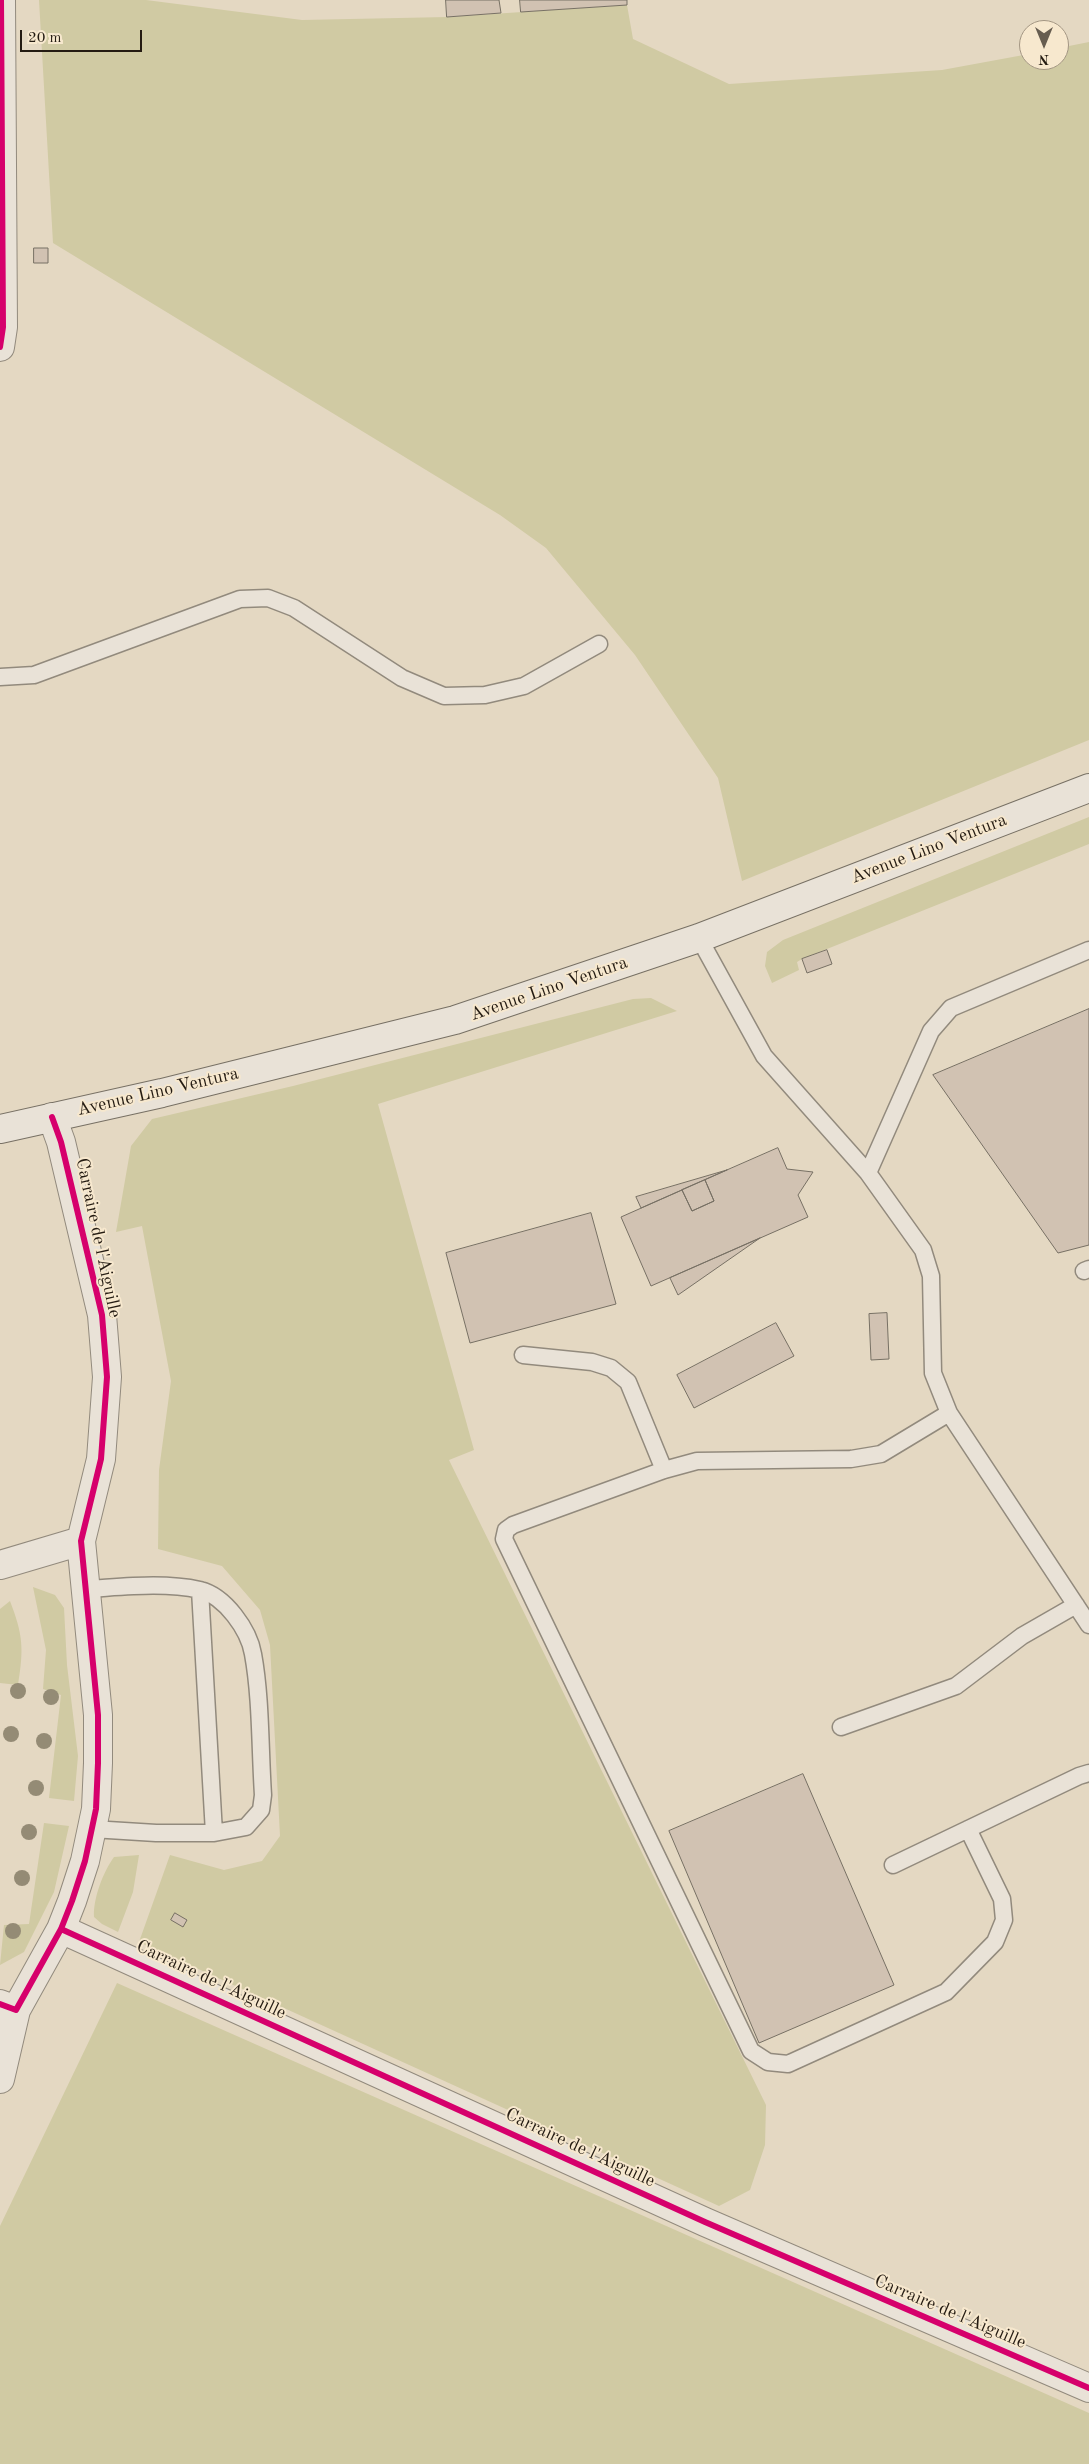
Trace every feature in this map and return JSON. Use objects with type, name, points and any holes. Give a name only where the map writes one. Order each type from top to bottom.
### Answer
[{"type":"street","points":[[1,0],[1,334]]},
{"type":"street","name":"Avenue Lino Ventura","points":[[0,1129],[172,1090],[455,1020],[699,938],[1086,788]]},
{"type":"street","name":"Carraire de l'Aiguille","points":[[8,2007],[61,1928],[82,1869],[96,1809],[98,1715],[81,1541],[101,1459],[107,1377],[102,1314],[61,1142],[52,1117]]},
{"type":"street","points":[[0,1565],[81,1541]]},
{"type":"street","name":"Carraire de l'Aiguille","points":[[61,1928],[705,2222],[1089,2388]]},
{"type":"street","points":[[0,2032],[8,2007]]},
{"type":"street","points":[[0,2079],[8,2007]]},
{"type":"lane","points":[[0,677],[34,675],[240,599],[268,598],[294,608],[402,678],[444,696],[485,695],[524,686],[599,644]]},
{"type":"lane","points":[[699,938],[764,1056],[868,1173],[923,1250],[932,1276],[934,1373],[949,1413],[1089,1625]]},
{"type":"lane","points":[[868,1173],[931,1031],[951,1008],[1089,950]]},
{"type":"lane","points":[[523,1355],[592,1362],[611,1368],[628,1382],[664,1470]]},
{"type":"lane","points":[[949,1413],[881,1454],[851,1459],[697,1461],[664,1470],[513,1525],[506,1530],[504,1538],[751,2051],[768,2062],[788,2064],[946,1992],[995,1942],[1004,1920],[1002,1899],[968,1829]]},
{"type":"lane","points":[[86,1589],[148,1586],[200,1590],[219,1599],[238,1620],[253,1653],[263,1795],[261,1810],[246,1827],[214,1833],[156,1833],[92,1829]]},
{"type":"lane","points":[[200,1590],[214,1833]]},
{"type":"lane","points":[[841,1727],[956,1686],[1022,1636],[1076,1606]]},
{"type":"lane","points":[[893,1865],[1079,1776],[1089,1773]]},
{"type":"shaded area","points":[[39,0],[146,0],[302,20],[447,17],[627,5],[633,39],[729,84],[942,70],[1019,56],[1019,70],[1069,70],[1069,46],[1089,42],[1089,740],[742,881],[718,778],[635,655],[546,548],[500,515],[53,243]]},
{"type":"shaded area","points":[[1089,817],[1089,844],[802,959],[797,962],[799,970],[772,983],[765,966],[767,952],[783,940]]},
{"type":"shaded area","points":[[651,998],[677,1011],[378,1104],[474,1450],[449,1460],[766,2105],[765,2145],[750,2190],[719,2206],[139,1942],[170,1855],[224,1870],[262,1861],[280,1836],[270,1645],[260,1610],[222,1566],[158,1549],[159,1470],[171,1381],[142,1226],[116,1232],[131,1146],[152,1119],[293,1086],[633,999]]},
{"type":"shaded area","points":[[33,1587],[55,1595],[64,1608],[67,1665],[78,1756],[74,1801],[49,1798],[61,1695],[43,1689],[46,1650]]},
{"type":"shaded area","points":[[10,1601],[18,1623],[22,1651],[18,1685],[0,1683],[0,1609]]},
{"type":"shaded area","points":[[44,1823],[69,1826],[54,1892],[24,1952],[0,1965],[4,1925],[29,1924]]},
{"type":"shaded area","points":[[139,1855],[133,1892],[118,1932],[102,1924],[94,1917],[97,1894],[114,1857]]},
{"type":"shaded area","points":[[117,1983],[1089,2413],[1089,2464],[0,2464],[0,2226]]},
{"type":"building","points":[[446,0],[499,0],[501,13],[447,17]]},
{"type":"building","points":[[520,0],[627,0],[627,5],[521,12]]},
{"type":"building","points":[[34,248],[48,248],[48,263],[34,263]]},
{"type":"building","points":[[827,950],[832,964],[807,973],[802,959]]},
{"type":"building","points":[[1089,1009],[1089,1245],[1058,1253],[933,1075]]},
{"type":"building","points":[[778,1148],[787,1169],[813,1172],[798,1195],[808,1217],[651,1286],[621,1217],[682,1190],[692,1211],[714,1201],[705,1180]]},
{"type":"building","points":[[727,1170],[641,1208],[636,1197]]},
{"type":"building","points":[[705,1180],[714,1201],[692,1211],[682,1190]]},
{"type":"building","points":[[591,1213],[616,1304],[470,1343],[446,1253]]},
{"type":"building","points":[[760,1238],[678,1295],[670,1278]]},
{"type":"building","points":[[887,1313],[889,1359],[871,1360],[869,1314]]},
{"type":"building","points":[[776,1323],[794,1356],[694,1408],[677,1375]]},
{"type":"building","points":[[803,1774],[894,1985],[759,2043],[669,1831]]},
{"type":"building","points":[[175,1913],[187,1920],[183,1927],[171,1920]]},
{"type":"cycle path","points":[[0,347],[3,327],[1,0]]},
{"type":"cycle path","points":[[0,2004],[16,2010],[61,1929],[85,1861],[96,1809],[98,1715],[81,1541],[101,1459],[107,1377],[102,1315],[61,1142],[52,1117]]},
{"type":"cycle path","points":[[61,1929],[705,2222],[1089,2388]]}]
